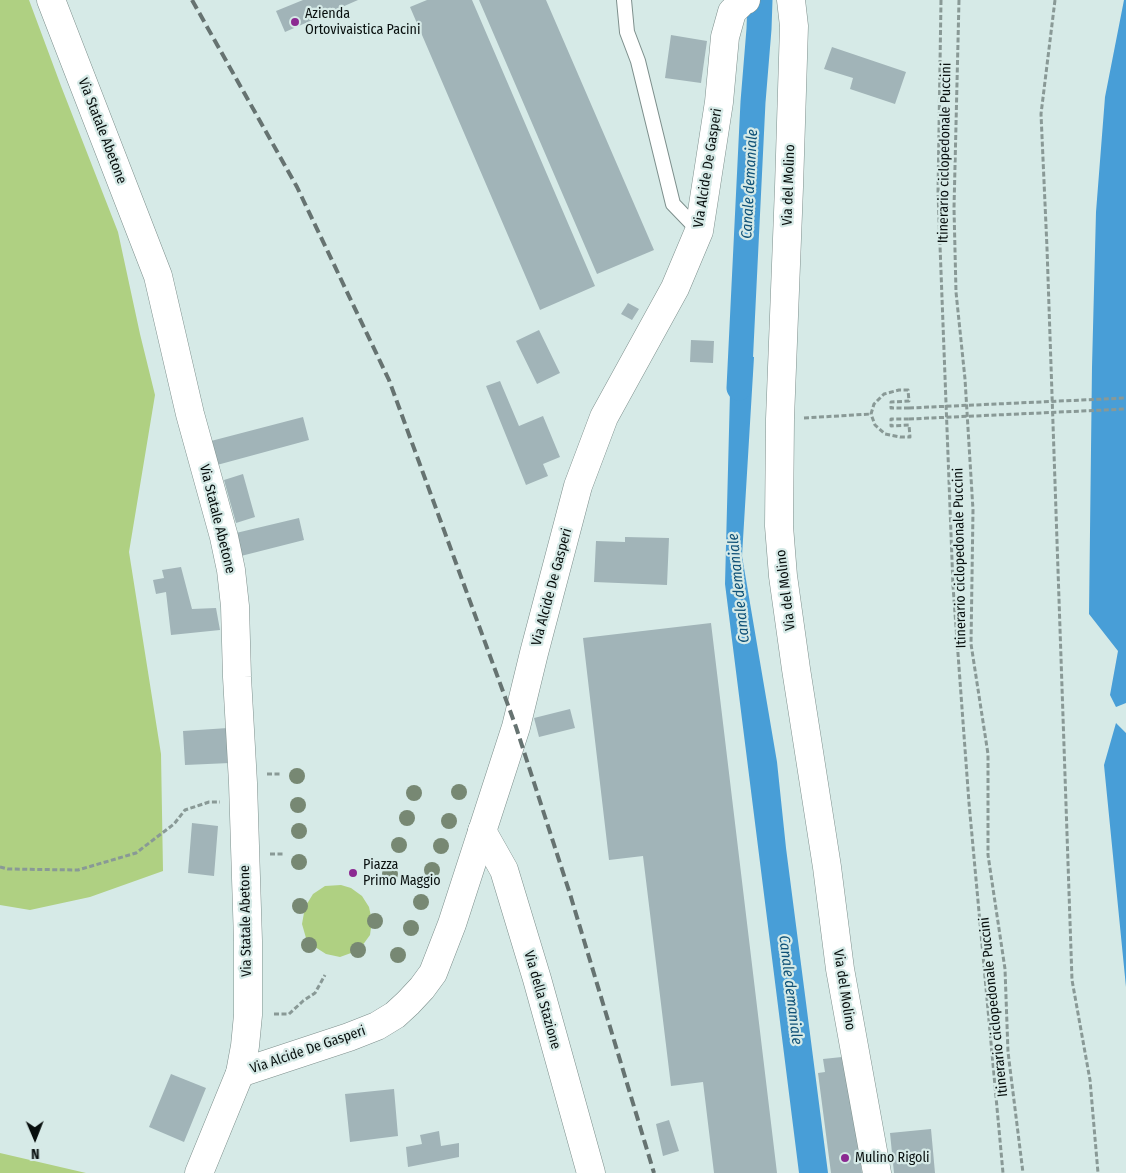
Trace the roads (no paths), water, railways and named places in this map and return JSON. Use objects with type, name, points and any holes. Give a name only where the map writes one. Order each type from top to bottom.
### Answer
[{"type":"street","name":"Via Statale Abetone","points":[[51,0],[158,276],[190,414],[224,537],[231,570],[235,606],[243,801],[248,941],[248,1015],[240,1074],[199,1173]]},
{"type":"street","name":"Via del Molino","points":[[791,0],[794,35],[780,419],[779,526],[783,576],[840,969],[876,1173]]},
{"type":"street","name":"Via Alcide De Gasperi","points":[[240,1074],[349,1038],[376,1026],[408,1003],[433,973],[452,924],[516,727],[578,486],[604,417],[674,288],[699,231],[719,102],[725,37],[732,12],[745,1]]},
{"type":"street","name":"Via della Stazione","points":[[482,831],[504,870],[537,979],[591,1173]]},
{"type":"lane","points":[[624,0],[627,32],[638,61],[672,204],[699,231]]},
{"type":"water","points":[[1124,0],[1126,0],[1126,703],[1116,707],[1110,695],[1118,651],[1089,614],[1096,212],[1105,97]]},
{"type":"water","points":[[731,354],[754,357],[742,556],[777,762],[786,848],[828,1173],[799,1173],[725,584]]},
{"type":"water","points":[[1116,723],[1126,733],[1126,987],[1104,765]]},
{"type":"waterway","name":"Canale demaniale","points":[[739,388],[760,0]]},
{"type":"railway","points":[[192,0],[297,187],[389,380],[516,727],[570,894],[654,1173]]},
{"type":"place","name":"Azienda Ortovivaistica Pacini","points":[[295,22]]},
{"type":"place","name":"Piazza Primo Maggio","points":[[353,873]]},
{"type":"place","name":"Mulino Rigoli","points":[[845,1158]]}]
